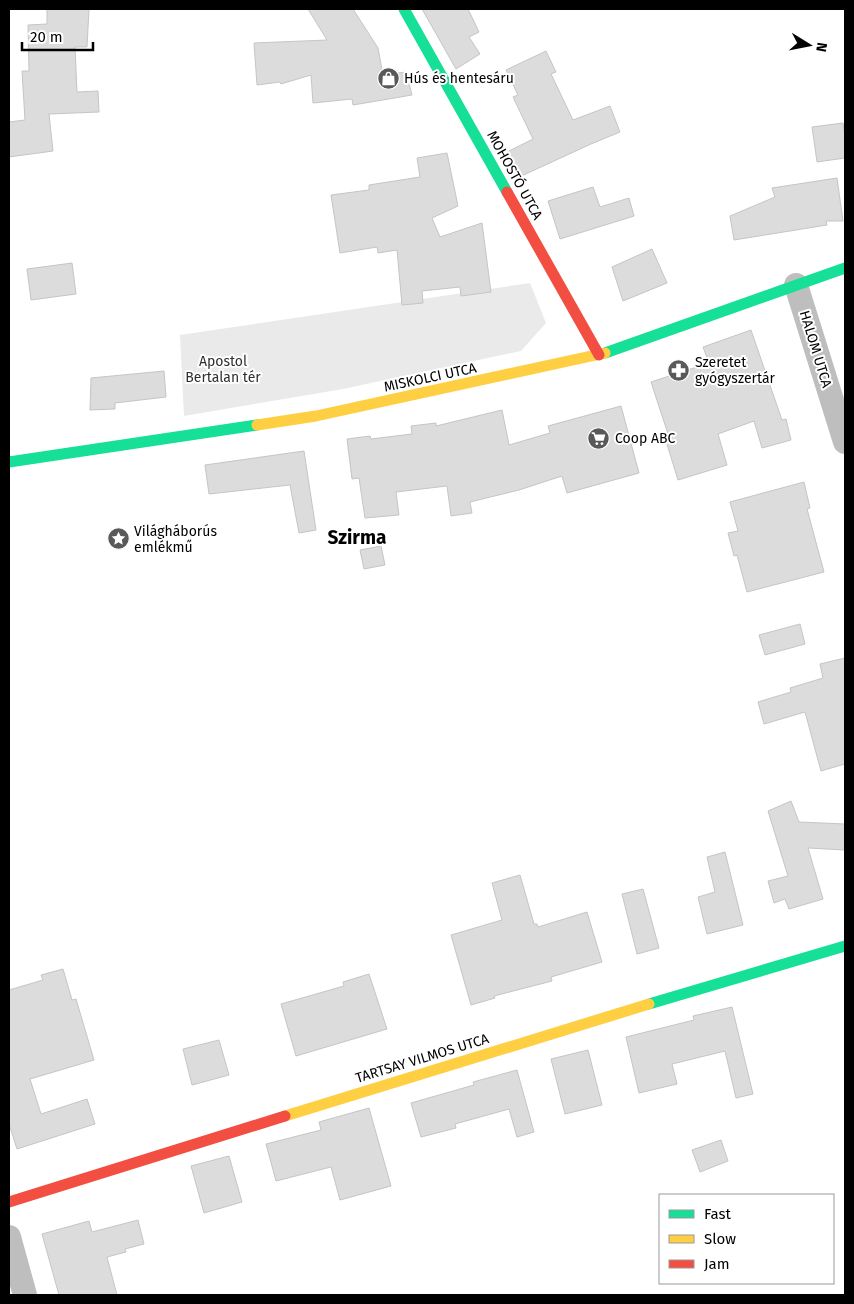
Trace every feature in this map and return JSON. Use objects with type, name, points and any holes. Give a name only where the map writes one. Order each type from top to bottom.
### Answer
[{"type":"street","name":"MOHOSTÓ UTCA","points":[[404,9],[599,355]]},
{"type":"street","name":"MISKOLCI UTCA","points":[[9,462],[316,416],[599,355],[845,268]]},
{"type":"street","name":"HALOM UTCA","points":[[796,285],[845,442]]},
{"type":"street","name":"TARTSAY VILMOS UTCA","points":[[9,1202],[500,1049],[845,946]]},
{"type":"street","points":[[9,1238],[25,1295]]},
{"type":"green space","name":"Apostol Bertalan tér","points":[[530,283],[546,323],[521,351],[343,389],[184,416],[180,335]]},
{"type":"building","points":[[47,9],[89,9],[87,47],[75,47],[77,92],[98,91],[99,112],[49,114],[53,151],[9,157],[9,122],[25,120],[22,71],[29,71],[28,25],[47,24]]},
{"type":"building","points":[[308,9],[353,9],[378,48],[383,75],[406,72],[412,95],[353,105],[352,99],[313,103],[311,75],[281,84],[280,82],[257,85],[254,43],[327,40]]},
{"type":"building","points":[[422,9],[468,9],[479,32],[469,37],[480,54],[456,69]]},
{"type":"building","points":[[546,51],[556,72],[551,74],[573,120],[610,106],[620,132],[517,178],[505,153],[533,139],[513,97],[518,95],[506,70]]},
{"type":"building","points":[[843,123],[845,158],[817,162],[812,127]]},
{"type":"building","points":[[447,153],[458,206],[432,218],[440,237],[482,223],[491,292],[461,296],[460,287],[422,291],[423,303],[402,305],[397,250],[378,253],[377,247],[340,253],[331,195],[369,190],[369,185],[420,177],[417,158]]},
{"type":"building","points":[[837,178],[843,221],[826,221],[827,225],[734,240],[730,216],[775,197],[772,188]]},
{"type":"building","points":[[593,187],[600,207],[629,198],[634,216],[560,239],[548,201]]},
{"type":"building","points":[[652,249],[667,283],[623,301],[612,267]]},
{"type":"building","points":[[72,263],[76,294],[31,300],[27,269]]},
{"type":"building","points":[[751,330],[782,420],[786,419],[791,440],[762,448],[754,421],[718,434],[727,465],[678,480],[666,441],[670,440],[651,382],[709,363],[703,347]]},
{"type":"building","points":[[164,371],[166,397],[115,403],[115,409],[90,410],[91,378]]},
{"type":"building","points":[[621,406],[639,473],[567,493],[562,476],[519,490],[470,502],[472,513],[451,516],[447,486],[396,492],[399,515],[365,518],[359,478],[352,479],[347,439],[370,436],[371,439],[412,434],[411,426],[436,423],[436,426],[502,410],[509,445],[550,433],[548,426]]},
{"type":"building","points":[[304,451],[316,530],[299,533],[290,485],[209,494],[205,465]]},
{"type":"building","points":[[804,482],[810,508],[807,509],[824,572],[747,592],[737,555],[734,556],[728,533],[738,531],[730,502]]},
{"type":"building","points":[[381,546],[385,565],[364,569],[360,550]]},
{"type":"building","points":[[800,624],[805,644],[765,655],[759,635]]},
{"type":"building","points":[[845,658],[845,764],[821,771],[805,712],[764,724],[758,702],[791,692],[790,688],[823,678],[820,664]]},
{"type":"building","points":[[791,801],[799,822],[845,824],[845,850],[808,848],[823,899],[789,909],[785,899],[774,903],[768,881],[788,876],[768,811]]},
{"type":"building","points":[[725,852],[743,925],[707,934],[698,897],[715,892],[707,857]]},
{"type":"building","points":[[520,875],[534,924],[537,924],[538,927],[587,912],[602,962],[551,977],[552,981],[494,996],[495,998],[471,1005],[451,935],[502,920],[492,883]]},
{"type":"building","points":[[643,889],[659,948],[637,954],[622,894]]},
{"type":"building","points":[[63,969],[72,1000],[76,999],[94,1060],[30,1079],[41,1114],[87,1099],[95,1124],[17,1149],[9,1124],[9,990],[43,980],[41,975]]},
{"type":"building","points":[[369,974],[387,1029],[296,1056],[281,1004],[344,986],[343,982]]},
{"type":"building","points":[[732,1007],[753,1094],[736,1098],[725,1051],[672,1064],[677,1084],[639,1093],[626,1037],[694,1020],[693,1016]]},
{"type":"building","points":[[219,1040],[229,1075],[192,1085],[183,1049]]},
{"type":"building","points":[[588,1050],[602,1105],[565,1114],[551,1059]]},
{"type":"building","points":[[517,1070],[534,1132],[517,1137],[509,1109],[455,1124],[456,1128],[421,1137],[411,1103],[474,1085],[473,1082]]},
{"type":"building","points":[[369,1108],[391,1186],[340,1200],[331,1167],[276,1181],[266,1144],[321,1130],[319,1122]]},
{"type":"building","points":[[721,1140],[728,1161],[700,1172],[692,1150]]},
{"type":"building","points":[[229,1156],[242,1202],[204,1213],[191,1166]]},
{"type":"building","points":[[138,1220],[144,1244],[125,1249],[126,1252],[107,1257],[117,1295],[59,1295],[42,1234],[89,1221],[92,1232]]},
{"type":"traffic: fast","points":[[404,9],[507,192]]},
{"type":"traffic: fast","points":[[605,353],[845,268]]},
{"type":"traffic: fast","points":[[9,462],[257,425]]},
{"type":"traffic: fast","points":[[649,1004],[845,946]]},
{"type":"traffic: slow","points":[[257,425],[316,416],[605,353]]},
{"type":"traffic: slow","points":[[285,1116],[649,1004]]},
{"type":"traffic: jam","points":[[507,192],[599,355]]},
{"type":"traffic: jam","points":[[9,1202],[285,1116]]},
{"type":"place","name":"Hús és hentesáru","points":[[388,78]]},
{"type":"place","name":"Szeretet gyógyszertár","points":[[679,370]]},
{"type":"place","name":"Coop ABC","points":[[599,438]]},
{"type":"place","name":"Világháborús emlékmű","points":[[118,539]]},
{"type":"district","name":"Szirma","points":[[357,537]]}]
